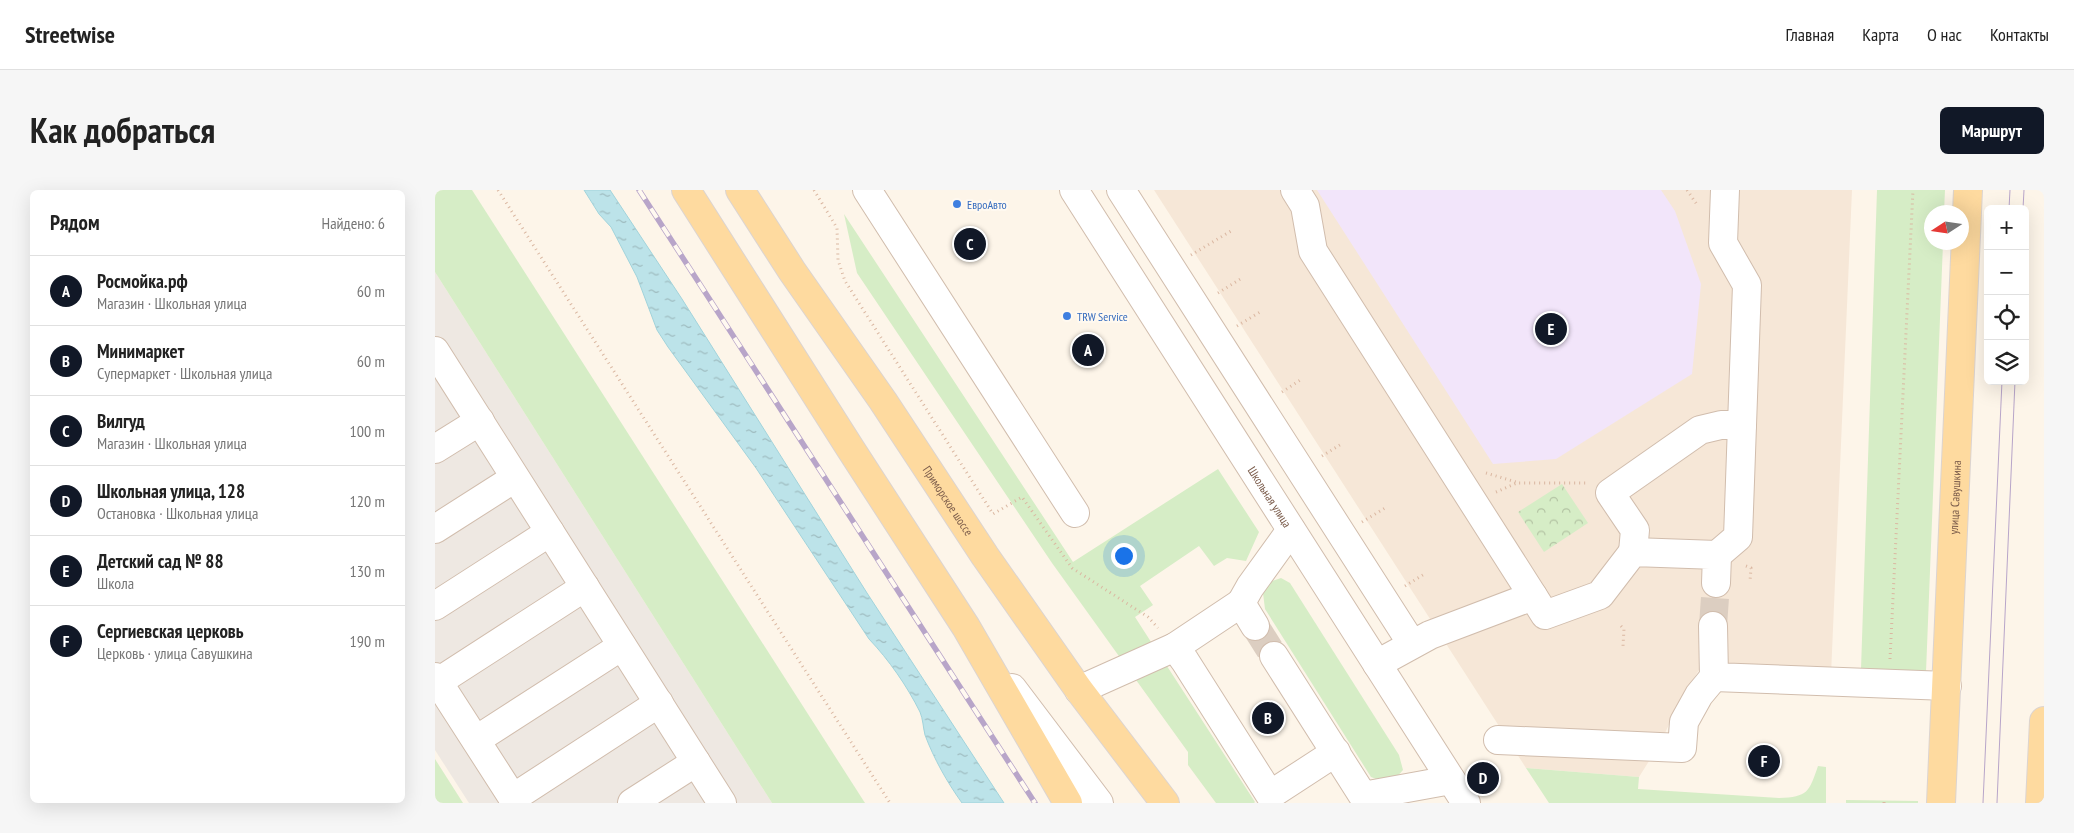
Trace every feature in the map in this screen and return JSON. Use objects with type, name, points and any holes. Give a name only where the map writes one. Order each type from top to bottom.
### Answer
[{"type":"main road","points":[[685,190],[966,627],[1068,803]]},
{"type":"main road","name":"Приморское шоссе","points":[[740,190],[792,271],[883,401],[991,564],[1079,690],[1165,803]]},
{"type":"main road","name":"улица Савушкина","points":[[1941,803],[1968,190]]},
{"type":"main road","points":[[2040,803],[2044,721]]},
{"type":"street","points":[[867,190],[1075,513]]},
{"type":"street","name":"Школьная улица","points":[[1074,190],[1466,803]]},
{"type":"street","points":[[1121,190],[1412,644]]},
{"type":"street","points":[[1295,190],[1305,206],[1313,250],[1545,615],[1600,595],[1633,552],[1635,530],[1610,493],[1700,430],[1721,425],[1742,425]]},
{"type":"street","points":[[1633,552],[1717,555],[1737,537],[1747,285],[1723,242],[1725,190]]},
{"type":"street","points":[[436,356],[722,803]]},
{"type":"street","points":[[435,449],[479,421]]},
{"type":"street","points":[[435,529],[515,478]]},
{"type":"street","points":[[1079,690],[1248,614],[1250,587],[1291,530]]},
{"type":"street","points":[[435,606],[550,532]]},
{"type":"street","points":[[1716,583],[1717,555]]},
{"type":"street","points":[[585,587],[437,679],[514,800],[659,704]]},
{"type":"street","points":[[1377,664],[1430,634],[1533,596]]},
{"type":"street","points":[[1498,740],[1683,748],[1684,722],[1699,695],[1714,677],[1713,626]]},
{"type":"street","points":[[966,627],[1099,803]]},
{"type":"street","points":[[476,740],[622,646]]},
{"type":"street","points":[[1175,647],[1267,799],[1336,752]]},
{"type":"street","points":[[1274,656],[1363,796],[1451,780]]},
{"type":"street","points":[[1714,677],[1947,686]]},
{"type":"street","points":[[632,803],[696,762]]},
{"type":"path","points":[[498,190],[890,803]]},
{"type":"path","points":[[814,190],[837,228],[838,260],[845,280],[993,514],[1022,497],[1072,568],[1148,617],[1175,647]]},
{"type":"path","points":[[1888,684],[1913,190]]},
{"type":"path","points":[[1188,257],[1231,231]]},
{"type":"path","points":[[1213,296],[1242,278]]},
{"type":"path","points":[[1233,328],[1260,312]]},
{"type":"path","points":[[1277,395],[1302,379]]},
{"type":"path","points":[[1318,459],[1343,442]]},
{"type":"path","points":[[1472,501],[1517,483],[1593,482]]},
{"type":"path","points":[[1359,524],[1385,508]]},
{"type":"path","points":[[1747,566],[1751,568],[1750,581]]},
{"type":"path","points":[[1401,588],[1426,573]]},
{"type":"path","points":[[1621,626],[1623,629],[1623,646]]},
{"type":"shaded area","points":[[1154,190],[1852,190],[1831,675],[1699,670],[1680,700],[1661,742],[1639,777],[1526,768]]},
{"type":"shaded area","points":[[1317,190],[1661,190],[1675,211],[1701,284],[1692,374],[1556,459],[1493,464]]},
{"type":"shaded area","points":[[435,272],[772,803],[469,803],[435,750]]},
{"type":"green space","points":[[435,190],[472,190],[865,803],[772,803],[435,272]]},
{"type":"green space","points":[[1877,190],[1945,190],[1944,205],[1924,205],[1924,250],[1943,250],[1926,672],[1861,669]]},
{"type":"green space","points":[[844,214],[1073,562],[1218,469],[1259,532],[1246,561],[1227,558],[1214,566],[1199,546],[1140,586],[1153,605],[1135,617],[1153,645],[1121,659],[1052,563],[857,273]]},
{"type":"green space","points":[[1562,484],[1588,523],[1544,552],[1518,512]]},
{"type":"green space","points":[[1281,578],[1290,583],[1399,755],[1403,770],[1392,780],[1385,781],[1371,777],[1265,609],[1263,593],[1269,582]]},
{"type":"green space","points":[[1163,660],[1254,803],[1216,803],[1188,765],[1188,752],[1131,673]]},
{"type":"green space","points":[[435,759],[463,803],[435,803]]},
{"type":"green space","points":[[1818,766],[1826,767],[1826,803],[1549,803],[1526,768],[1639,777],[1638,789],[1779,798],[1796,796],[1806,791],[1812,782]]},
{"type":"green space","points":[[1846,800],[1918,801],[1918,803],[1846,803]]},
{"type":"water","points":[[584,190],[610,190],[682,299],[867,593],[1004,803],[962,803],[956,795],[932,753],[925,735],[922,717],[909,693],[890,664],[869,639],[756,468],[657,330],[637,277],[611,227],[599,214]]},
{"type":"tunnel","points":[[1713,626],[1716,583]]},
{"type":"tunnel","points":[[1255,626],[1274,656]]},
{"type":"tram line","points":[[2009,205],[2010,190]]},
{"type":"tram line","points":[[2023,205],[2024,190]]},
{"type":"tram line","points":[[1983,803],[2002,385]]},
{"type":"tram line","points":[[1997,803],[2015,385]]},
{"type":"railway","points":[[639,190],[1035,803]]},
{"type":"place","name":"ЕвроАвто","points":[[957,204]]},
{"type":"place","name":"Вилгуд","points":[[970,244]]},
{"type":"place","name":"TRW Service","points":[[1067,316]]},
{"type":"place","name":"Детский сад № 88","points":[[1551,329]]},
{"type":"place","name":"Росмойка.рф","points":[[1088,350]]},
{"type":"place","name":"Минимаркет","points":[[1268,718]]},
{"type":"place","name":"Сергиевская церковь","points":[[1764,761]]},
{"type":"place","name":"Школьная улица, 128","points":[[1483,778]]}]
